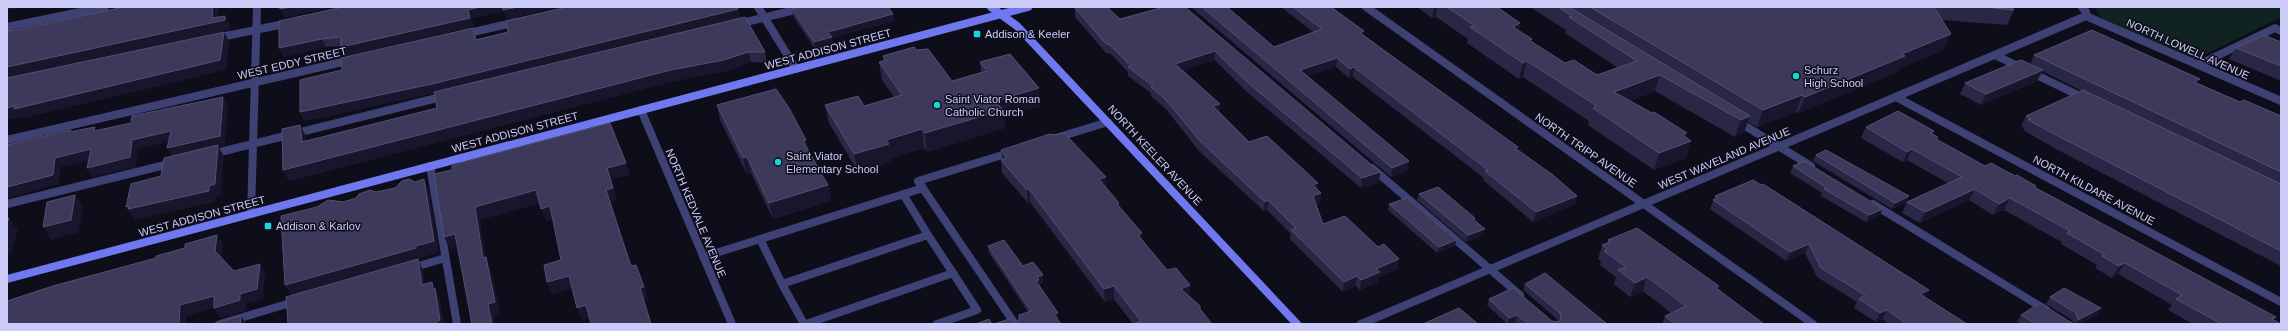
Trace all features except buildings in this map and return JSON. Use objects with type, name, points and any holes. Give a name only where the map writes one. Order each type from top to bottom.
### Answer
[{"type":"street","points":[[7,27],[105,7]]},
{"type":"street","points":[[251,214],[257,7]]},
{"type":"street","points":[[758,7],[796,69]]},
{"type":"street","points":[[732,25],[807,7]]},
{"type":"street","name":"NORTH KEELER AVENUE","points":[[991,7],[1017,26],[1297,324]]},
{"type":"street","name":"WEST ADDISON STREET","points":[[7,279],[1028,7]]},
{"type":"street","name":"NORTH TRIPP AVENUE","points":[[1366,7],[1812,324]]},
{"type":"street","points":[[2082,7],[2086,12],[2086,16]]},
{"type":"street","name":"WEST WAVELAND AVENUE","points":[[1361,324],[2086,16]]},
{"type":"street","name":"NORTH LOWELL AVENUE","points":[[2086,16],[2281,101]]},
{"type":"street","points":[[458,36],[527,20]]},
{"type":"street","points":[[212,40],[294,22]]},
{"type":"street","points":[[2198,65],[2275,28],[2281,31]]},
{"type":"street","points":[[1994,55],[2091,101]]},
{"type":"street","name":"WEST EDDY STREET","points":[[7,140],[357,59]]},
{"type":"street","points":[[207,155],[457,93]]},
{"type":"street","name":"NORTH KILDARE AVENUE","points":[[1896,97],[2281,302]]},
{"type":"street","name":"NORTH KEDVALE AVENUE","points":[[641,110],[732,324]]},
{"type":"street","points":[[1732,118],[1817,170]]},
{"type":"street","points":[[1049,140],[1108,122]]},
{"type":"street","points":[[1015,324],[918,181],[1020,149]]},
{"type":"street","points":[[1363,160],[1525,299]]},
{"type":"street","points":[[7,204],[184,161]]},
{"type":"street","points":[[430,166],[457,324]]},
{"type":"street","points":[[703,257],[923,188]]},
{"type":"street","points":[[903,194],[977,310],[937,324]]},
{"type":"street","points":[[1864,199],[2055,316]]},
{"type":"street","points":[[782,284],[928,235]]},
{"type":"street","points":[[760,239],[782,284],[805,324],[952,273]]},
{"type":"street","points":[[400,271],[445,258]]},
{"type":"street","points":[[220,324],[310,298]]},
{"type":"green space","points":[[2094,7],[2281,7],[2281,17],[2196,59],[2102,18]]},
{"type":"place","name":"Addison & Keeler","points":[[977,34]]},
{"type":"place","name":"Schurz High School","points":[[1796,76]]},
{"type":"place","name":"Saint Viator Roman Catholic Church","points":[[937,105]]},
{"type":"place","name":"Saint Viator Elementary School","points":[[778,162]]},
{"type":"place","name":"Addison & Karlov","points":[[268,226]]}]
